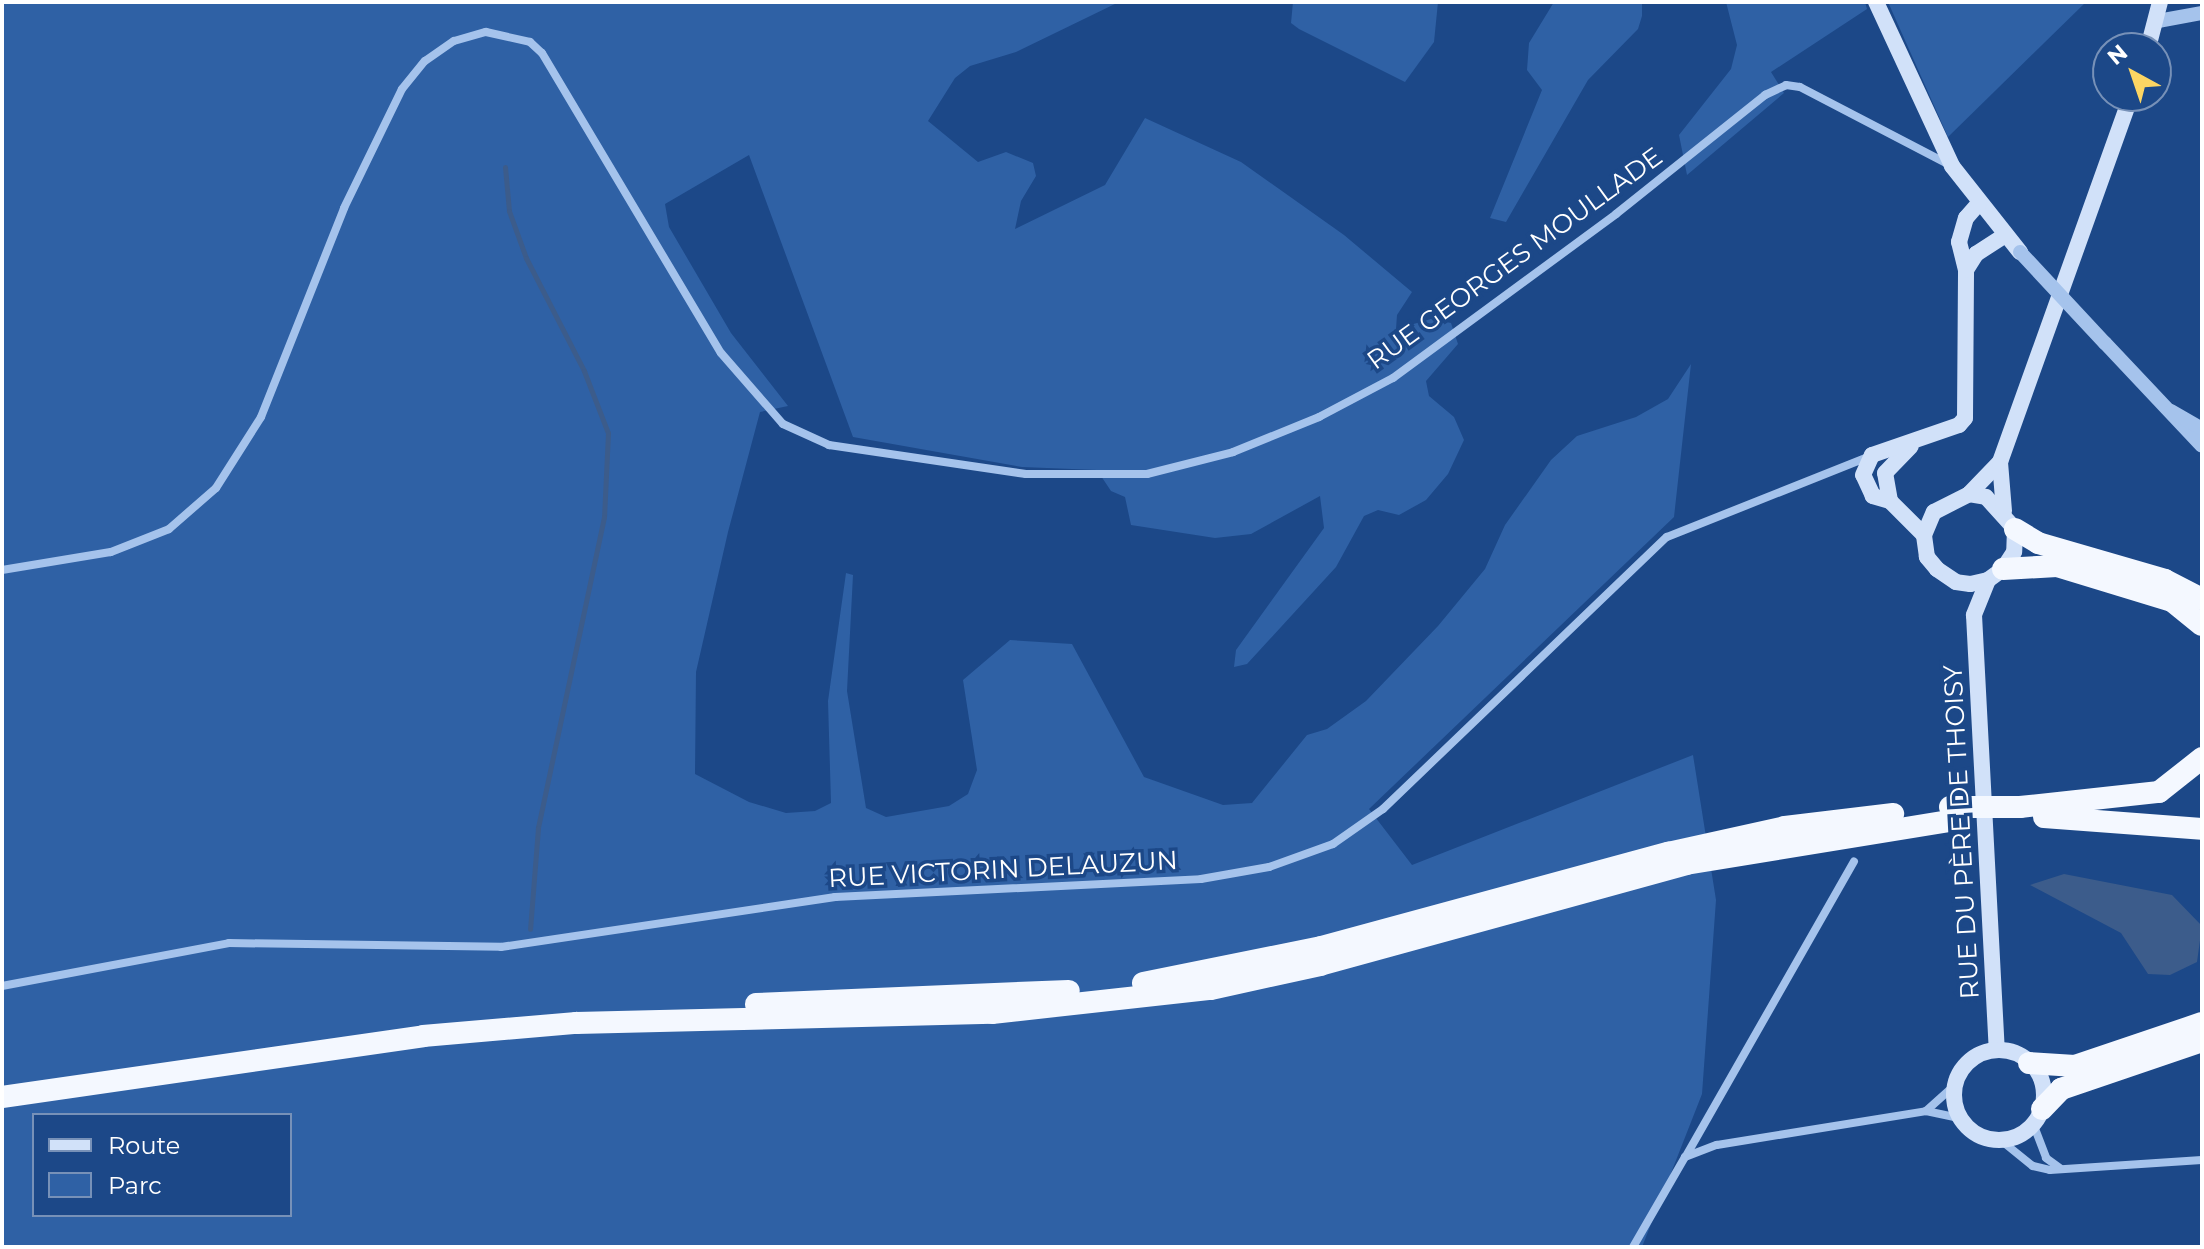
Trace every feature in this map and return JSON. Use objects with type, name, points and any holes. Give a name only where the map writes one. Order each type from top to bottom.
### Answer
[{"type":"highway","points":[[2010,520],[2049,547],[2165,580],[2202,599]]},
{"type":"highway","points":[[1996,574],[2057,566],[2172,601],[2202,625]]},
{"type":"highway","points":[[2020,812],[2159,792],[2202,758]]},
{"type":"highway","points":[[2020,812],[2202,829]]},
{"type":"highway","points":[[2,1085],[501,1016],[989,997],[1152,982],[1321,947],[1668,853],[1785,827],[2020,812],[2202,818]]},
{"type":"highway","points":[[2,1097],[423,1036],[576,1023],[992,1013],[1211,989],[1320,965],[1686,864],[1952,814]]},
{"type":"highway","points":[[2059,816],[2202,846]]},
{"type":"highway","points":[[2029,1063],[2075,1066],[2202,1023]]},
{"type":"highway","points":[[2038,1118],[2061,1089],[2202,1041]]},
{"type":"main road","points":[[1876,2],[1952,166],[2020,252]]},
{"type":"main road","points":[[2154,32],[2160,2]]},
{"type":"main road","points":[[2010,520],[1998,487],[2000,462],[2125,112]]},
{"type":"main road","points":[[1872,455],[1965,418],[1966,270],[1959,242],[1966,218],[1979,203]]},
{"type":"main road","points":[[1966,270],[1976,254],[2005,235]]},
{"type":"main road","points":[[1920,438],[1885,473],[1896,506],[1934,512],[1969,494],[2000,462]]},
{"type":"main road","name":"RUE DU PÈRE DE THOISY","points":[[1872,455],[1863,480],[1873,496],[1896,506],[1924,535],[1927,557],[1956,582],[1974,615],[1997,1047]]},
{"type":"main road","points":[[1969,494],[1986,497],[2010,520]]},
{"type":"main road","points":[[1924,535],[1934,512]]},
{"type":"main road","name":"RUE DU PÈRE DE THOISY","points":[[1974,615],[1996,574],[2014,552],[2010,520]]},
{"type":"main road","points":[[1956,582],[1996,574]]},
{"type":"main road","points":[[1997,1047],[2029,1063],[2039,1076],[2038,1118],[2003,1142],[1984,1138],[1960,1118],[1955,1085],[1972,1059],[1997,1047]]},
{"type":"street","points":[[2158,21],[2202,13]]},
{"type":"street","name":"RUE GEORGES MOULLADE","points":[[2,570],[111,552],[169,529],[216,488],[261,417],[344,208],[402,89],[425,61],[454,41],[486,32],[530,42],[542,53],[721,353],[783,424],[829,445],[1026,474],[1147,474],[1233,452],[1319,417],[1393,378],[1616,214],[1765,95],[1786,85],[1800,87],[1952,166]]},
{"type":"street","points":[[2020,252],[2160,405],[2202,446]]},
{"type":"street","points":[[2160,405],[2202,429]]},
{"type":"street","name":"RUE VICTORIN DELAUZUN","points":[[2,986],[229,943],[501,947],[835,897],[1201,879],[1269,867],[1333,844],[1383,809],[1667,537],[1872,455]]},
{"type":"street","points":[[1633,1247],[1854,862]]},
{"type":"street","points":[[1926,1111],[1955,1085]]},
{"type":"street","points":[[1685,1157],[1717,1145],[1926,1111],[1960,1118]]},
{"type":"street","points":[[2038,1118],[2046,1158],[2060,1168]]},
{"type":"street","points":[[2003,1142],[2033,1166],[2060,1168],[2202,1160]]},
{"type":"green space","points":[[2,2],[1119,2],[1016,52],[970,66],[955,78],[928,121],[978,162],[1006,152],[1033,163],[1036,176],[1021,201],[1015,229],[1105,185],[1145,118],[1241,162],[1344,235],[1412,292],[1397,315],[1396,329],[1431,319],[1451,323],[1458,344],[1426,381],[1429,396],[1454,417],[1464,440],[1448,474],[1426,500],[1399,515],[1378,510],[1364,516],[1336,567],[1247,664],[1234,667],[1236,650],[1324,528],[1320,496],[1251,534],[1215,538],[1131,525],[1125,497],[1111,491],[1097,470],[1022,467],[853,437],[749,155],[665,204],[669,227],[731,333],[788,406],[760,412],[728,532],[696,672],[695,774],[749,802],[786,813],[815,811],[831,803],[828,701],[846,573],[853,575],[847,691],[866,808],[886,817],[949,806],[968,794],[977,770],[963,680],[1010,640],[1072,644],[1144,777],[1223,805],[1252,803],[1307,735],[1327,729],[1366,701],[1438,626],[1485,569],[1505,525],[1551,460],[1577,436],[1636,417],[1668,399],[1691,364],[1674,517],[1369,809],[1412,865],[1693,755],[1716,900],[1702,1094],[1642,1247],[2,1247]]},
{"type":"green space","points":[[1293,2],[1438,2],[1434,42],[1405,82],[1299,29],[1291,23]]},
{"type":"green space","points":[[1554,2],[1642,2],[1642,16],[1638,29],[1588,80],[1506,222],[1490,218],[1542,90],[1527,70],[1529,43]]},
{"type":"green space","points":[[1726,2],[1865,2],[1867,9],[1771,72],[1784,93],[1687,175],[1679,135],[1731,69],[1737,45]]},
{"type":"green space","points":[[1888,2],[2086,2],[1948,137]]},
{"type":"shaded area","points":[[2064,874],[2172,895],[2202,926],[2197,962],[2170,975],[2148,974],[2121,933],[2030,885]]},
{"type":"waterway","points":[[505,167],[509,211],[526,258],[584,371],[608,433],[604,517],[538,828],[530,929]]}]
